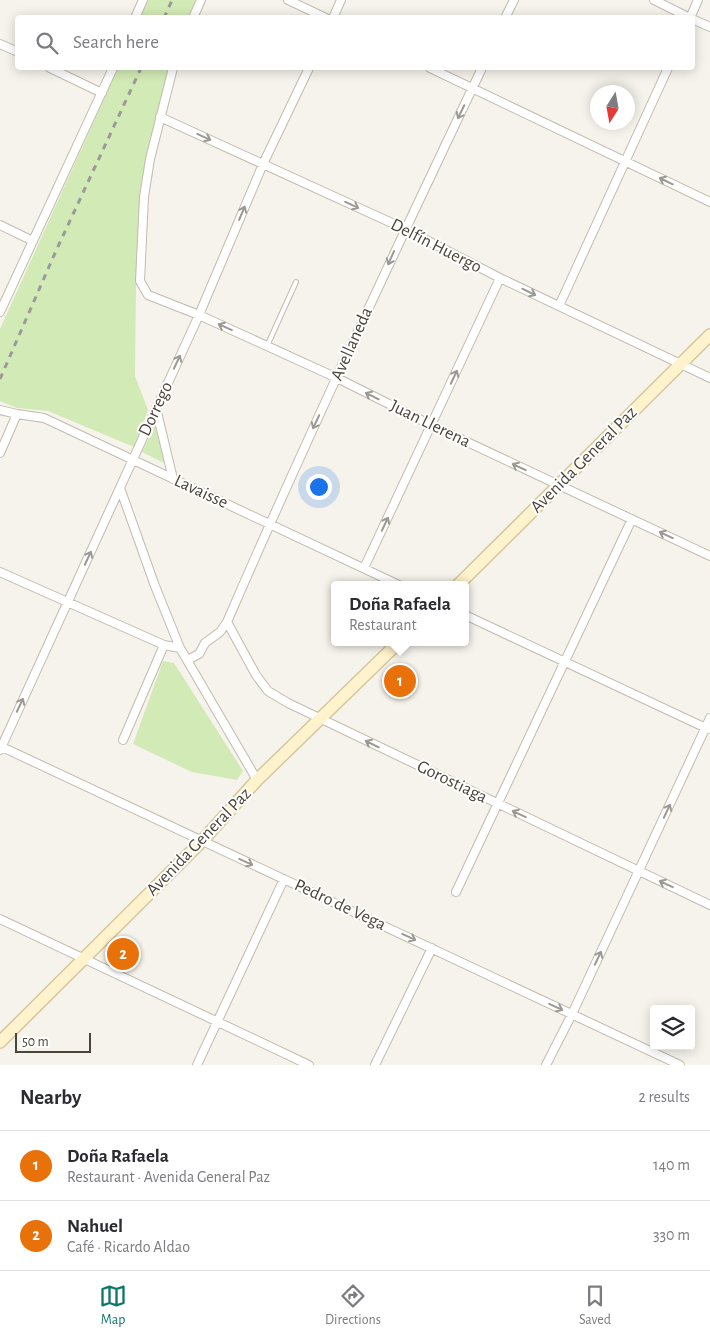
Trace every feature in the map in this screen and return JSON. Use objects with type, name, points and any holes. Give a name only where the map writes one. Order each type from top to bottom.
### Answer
[{"type":"main road","name":"Avenida General Paz","points":[[462,581],[710,335]]},
{"type":"main road","name":"Avenida General Paz","points":[[0,1042],[202,841],[257,780],[395,646]]},
{"type":"street","points":[[136,15],[143,0]]},
{"type":"street","points":[[194,15],[201,0]]},
{"type":"street","points":[[288,0],[320,15]]},
{"type":"street","points":[[334,15],[341,0]]},
{"type":"street","points":[[506,15],[514,0]]},
{"type":"street","points":[[654,0],[685,15]]},
{"type":"street","points":[[692,15],[698,0]]},
{"type":"street","points":[[695,20],[710,27]]},
{"type":"street","points":[[0,44],[15,51]]},
{"type":"street","points":[[54,70],[102,93]]},
{"type":"street","points":[[0,312],[112,70]]},
{"type":"street","points":[[160,117],[173,70]]},
{"type":"street","name":"Dorrego","points":[[0,748],[199,315],[264,164],[308,70]]},
{"type":"street","points":[[434,70],[710,202]]},
{"type":"street","name":"Avellaneda","points":[[227,622],[269,524],[404,230],[481,70]]},
{"type":"street","points":[[559,306],[667,70]]},
{"type":"street","name":"Delfín Huergo","points":[[160,117],[404,230],[710,378]]},
{"type":"street","name":"Juan Llerena","points":[[160,117],[150,159],[144,197],[140,281],[148,295],[199,315],[337,378],[558,486],[710,556]]},
{"type":"street","points":[[0,225],[34,241]]},
{"type":"street","points":[[364,568],[500,278]]},
{"type":"street","points":[[156,408],[173,479]]},
{"type":"street","name":"Lavaisse","points":[[0,410],[44,418],[391,581]]},
{"type":"street","points":[[0,453],[17,414]]},
{"type":"street","points":[[120,488],[155,586],[180,648],[257,780]]},
{"type":"street","points":[[456,892],[632,519]]},
{"type":"street","points":[[0,572],[164,645],[180,648]]},
{"type":"street","points":[[469,617],[708,729]]},
{"type":"street","points":[[187,660],[198,654],[205,643],[220,632],[227,622]]},
{"type":"street","name":"Gorostiaga","points":[[227,622],[256,675],[268,691],[288,703],[710,904]]},
{"type":"street","points":[[123,740],[164,645]]},
{"type":"street","points":[[546,1065],[708,729],[710,718]]},
{"type":"street","name":"Pedro de Vega","points":[[0,748],[680,1065]]},
{"type":"street","points":[[197,1065],[284,879]]},
{"type":"street","points":[[0,919],[309,1065]]},
{"type":"street","points":[[375,1065],[432,948]]},
{"type":"lane","points":[[267,346],[296,282]]},
{"type":"green space","points":[[148,0],[196,0],[189,15],[141,15]]},
{"type":"green space","points":[[117,70],[169,70],[140,189],[135,376],[148,410],[134,447],[48,411],[17,408],[0,401],[0,329]]},
{"type":"green space","points":[[155,425],[164,463],[142,452]]},
{"type":"green space","points":[[163,661],[174,663],[243,771],[237,780],[192,772],[133,744]]},
{"type":"railway","points":[[165,15],[172,0]]},
{"type":"railway","points":[[0,379],[55,253],[140,70]]},
{"type":"place","name":"Doña Rafaela","points":[[400,681]]},
{"type":"place","name":"Nahuel","points":[[123,954]]}]
